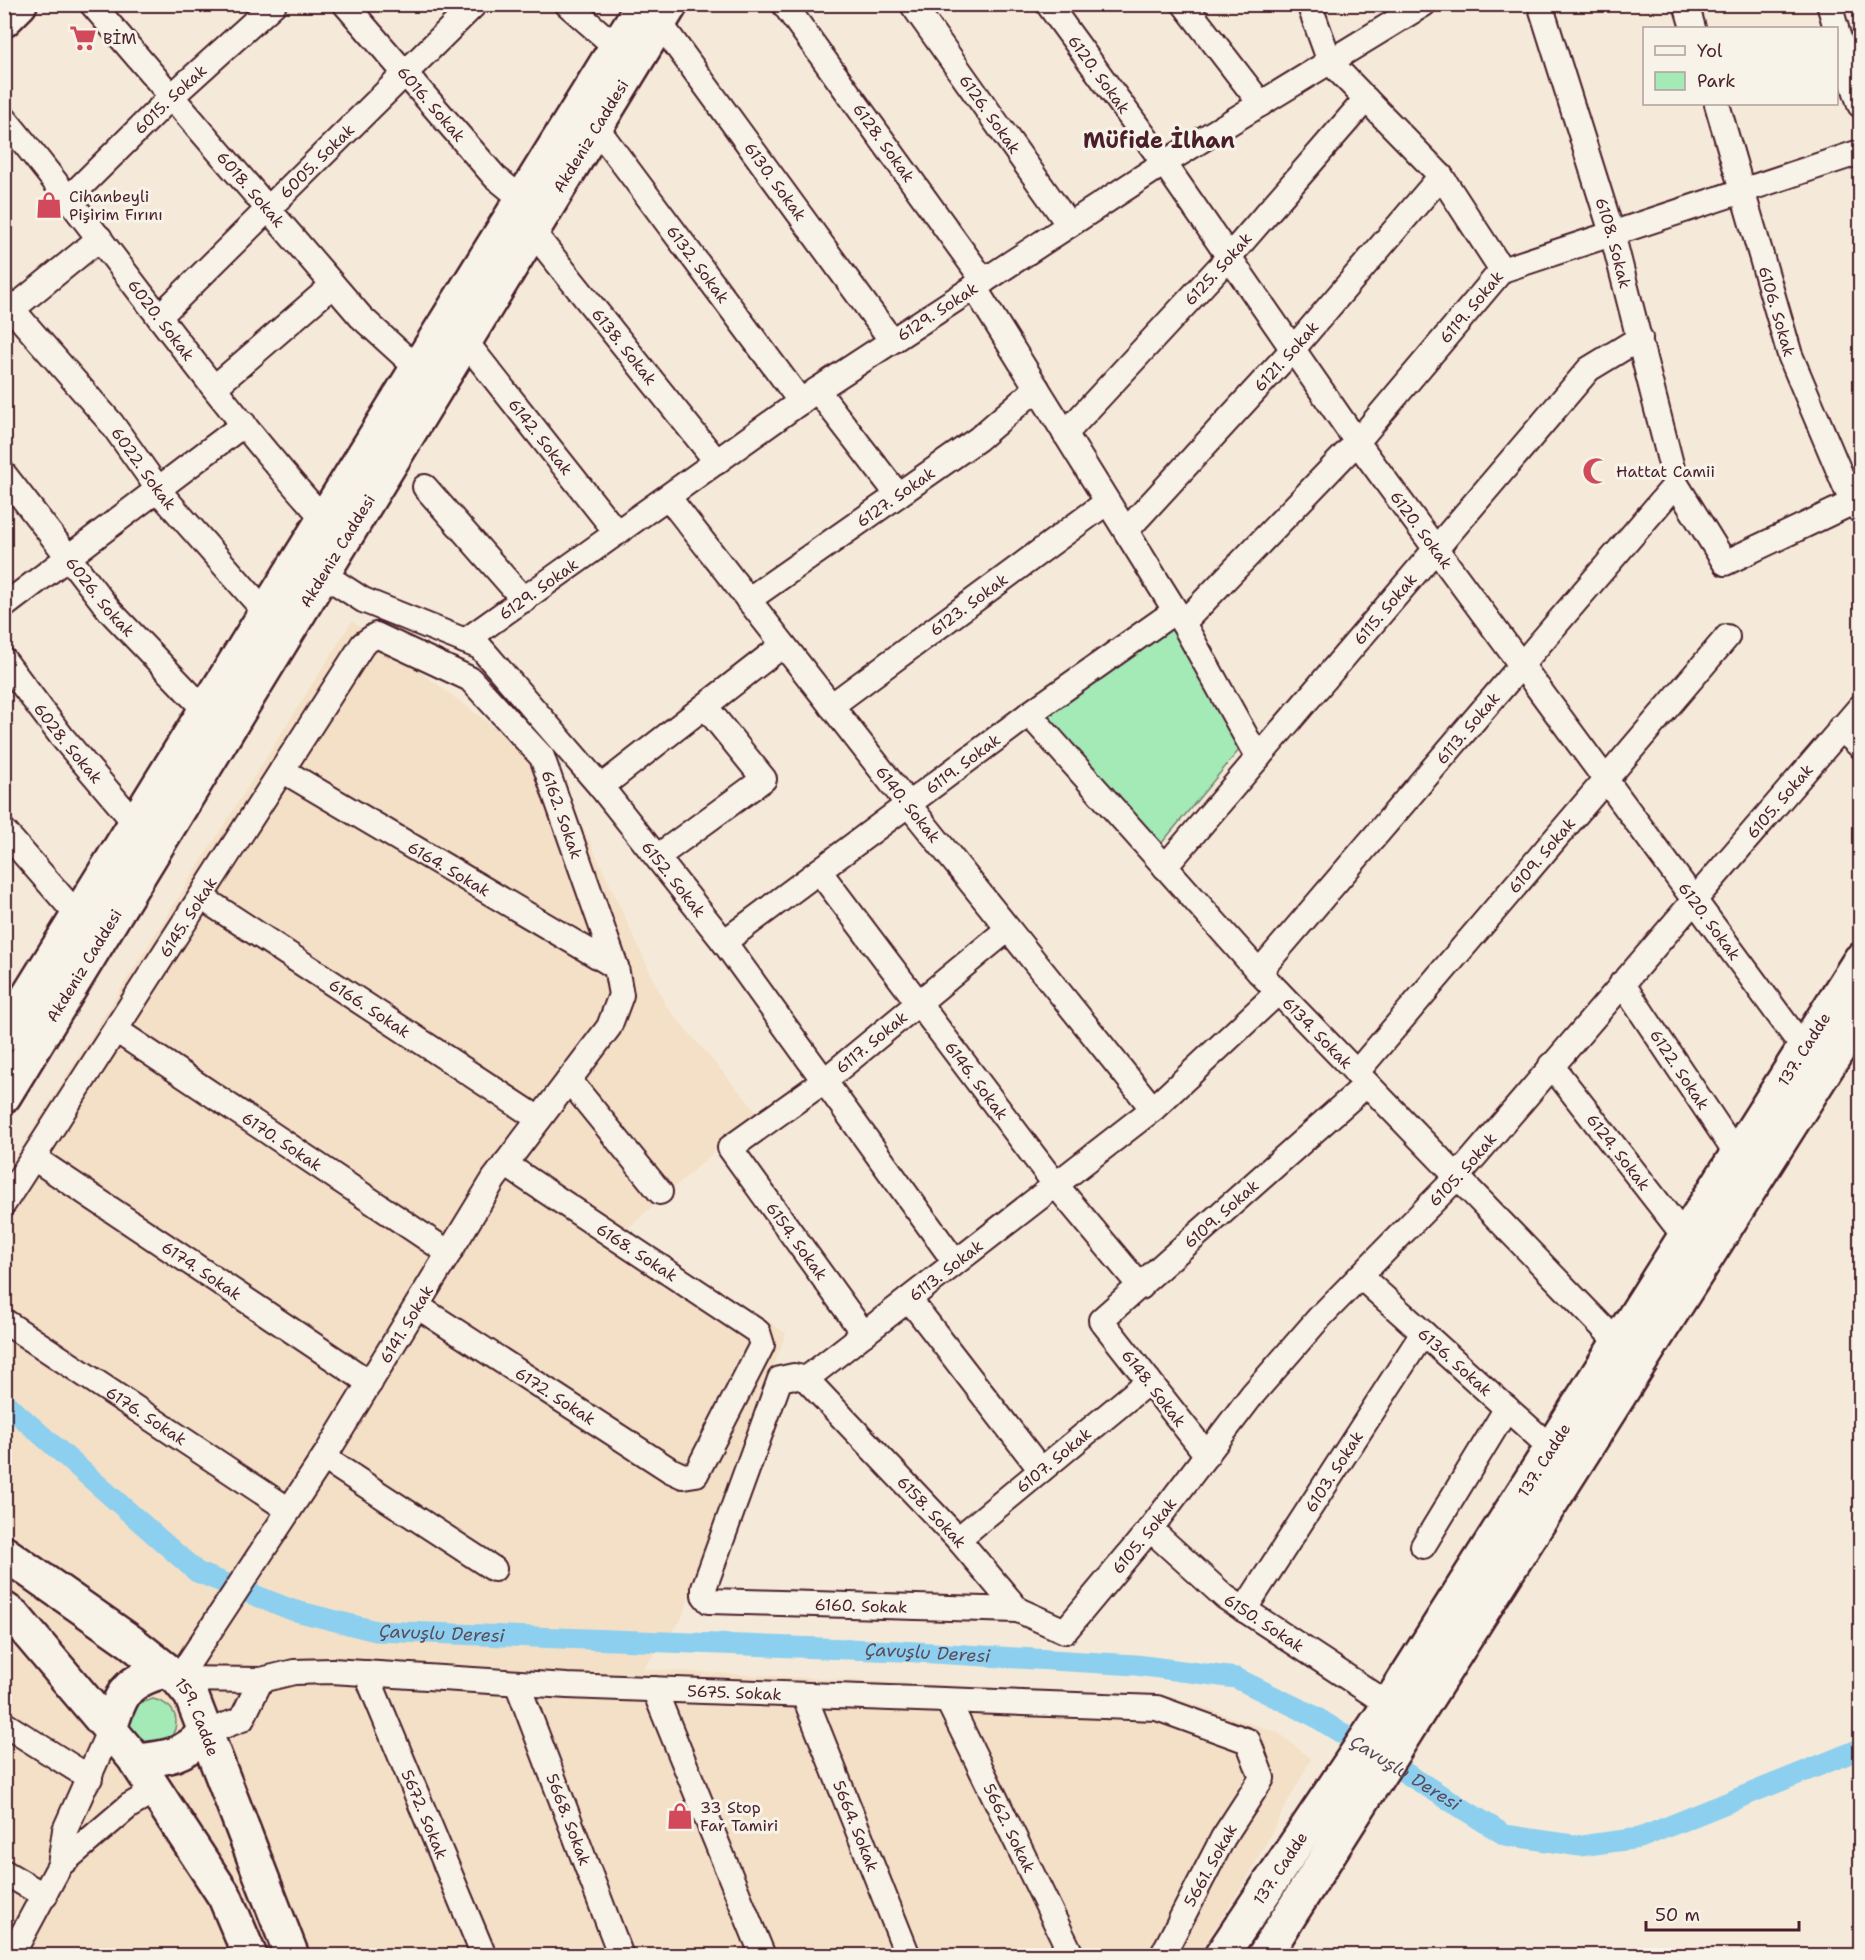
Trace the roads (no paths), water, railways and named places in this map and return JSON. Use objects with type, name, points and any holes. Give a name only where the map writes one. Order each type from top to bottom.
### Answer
[{"type":"main road","points":[[4,20],[20,4]]},
{"type":"main road","name":"Akdeniz Caddesi","points":[[4,1096],[275,623],[324,519],[616,47],[658,11]]},
{"type":"main road","name":"Akdeniz Caddesi","points":[[10,1013],[78,916],[205,710],[275,623],[323,574],[596,127],[658,11]]},
{"type":"main road","name":"137. Cadde","points":[[1264,1956],[1347,1823],[1391,1719],[1551,1448],[1860,960]]},
{"type":"main road","name":"137. Cadde","points":[[1221,1956],[1324,1801],[1391,1719],[1860,1015]]},
{"type":"main road","name":"159. Cadde","points":[[4,1553],[131,1642],[191,1695],[292,1956]]},
{"type":"main road","points":[[4,1609],[15,1616],[136,1761],[225,1897],[250,1956]]},
{"type":"main road","points":[[111,1729],[119,1699],[129,1686],[171,1675]]},
{"type":"main road","points":[[136,1761],[168,1758],[192,1747],[205,1733]]},
{"type":"street","name":"6018. Sokak","points":[[92,4],[361,317],[417,368]]},
{"type":"street","name":"6015. Sokak","points":[[70,197],[171,97],[274,4]]},
{"type":"street","name":"6016. Sokak","points":[[345,4],[495,177],[522,199]]},
{"type":"street","name":"6005. Sokak","points":[[159,317],[475,4]]},
{"type":"street","points":[[567,4],[616,47]]},
{"type":"street","name":"6128. Sokak","points":[[784,4],[979,284],[1036,388],[1179,617],[1258,758]]},
{"type":"street","name":"6126. Sokak","points":[[912,4],[1069,225]]},
{"type":"street","name":"6120. Sokak","points":[[1048,4],[1164,163],[1357,442],[1692,900],[1804,1049]]},
{"type":"street","points":[[1184,4],[1261,104]]},
{"type":"street","points":[[1309,4],[1330,62],[1441,176],[1502,270]]},
{"type":"street","name":"6129. Sokak","points":[[465,641],[809,396],[1164,163],[1330,62],[1398,12],[1424,4]]},
{"type":"street","name":"6108. Sokak","points":[[1540,4],[1612,233],[1676,484],[1725,564],[1858,504]]},
{"type":"street","points":[[1686,4],[1693,27]]},
{"type":"street","points":[[1829,4],[1835,27]]},
{"type":"street","name":"6130. Sokak","points":[[658,11],[892,341]]},
{"type":"street","points":[[1838,35],[1860,105]]},
{"type":"street","name":"6125. Sokak","points":[[1065,434],[1229,257],[1366,99]]},
{"type":"street","name":"6106. Sokak","points":[[1717,105],[1744,190],[1790,355],[1858,504]]},
{"type":"street","name":"6020. Sokak","points":[[4,118],[70,197],[159,317],[244,424],[324,519]]},
{"type":"street","name":"6132. Sokak","points":[[596,127],[809,396],[898,495]]},
{"type":"street","name":"6119. Sokak","points":[[724,942],[1029,714],[1179,617],[1357,442],[1502,270],[1860,152]]},
{"type":"street","name":"6121. Sokak","points":[[1126,531],[1293,349],[1441,176]]},
{"type":"street","name":"6138. Sokak","points":[[532,231],[717,462]]},
{"type":"street","points":[[7,308],[100,238]]},
{"type":"street","points":[[215,387],[333,285]]},
{"type":"street","name":"6022. Sokak","points":[[7,308],[112,424],[158,489],[275,623]]},
{"type":"street","name":"6115. Sokak","points":[[1165,867],[1589,369],[1640,338]]},
{"type":"street","name":"6142. Sokak","points":[[465,341],[617,533]]},
{"type":"street","name":"6127. Sokak","points":[[748,600],[978,439],[1036,388]]},
{"type":"street","points":[[4,606],[244,424]]},
{"type":"street","name":"6026. Sokak","points":[[4,474],[110,611],[205,710]]},
{"type":"street","name":"6113. Sokak","points":[[1259,972],[1676,484]]},
{"type":"street","points":[[425,487],[524,600]]},
{"type":"street","name":"6140. Sokak","points":[[668,497],[908,804],[1153,1109]]},
{"type":"street","name":"6123. Sokak","points":[[831,706],[1107,502]]},
{"type":"street","name":"6152. Sokak","points":[[323,574],[363,600],[480,647],[601,787],[724,942],[954,1262]]},
{"type":"street","name":"6145. Sokak","points":[[4,1203],[363,644],[376,635]]},
{"type":"street","name":"6162. Sokak","points":[[376,635],[470,679],[542,757],[615,967]]},
{"type":"street","name":"6109. Sokak","points":[[1101,1320],[1141,1287],[1362,1079],[1605,779],[1727,637]]},
{"type":"street","points":[[601,787],[783,645]]},
{"type":"street","name":"6028. Sokak","points":[[4,660],[62,737],[135,823]]},
{"type":"street","points":[[657,857],[764,779],[705,706]]},
{"type":"street","name":"6105. Sokak","points":[[1065,1631],[1150,1530],[1252,1395],[1318,1318],[1456,1177],[1860,707]]},
{"type":"street","name":"6134. Sokak","points":[[1029,714],[1259,972],[1618,1343]]},
{"type":"street","points":[[1840,728],[1860,746]]},
{"type":"street","name":"6164. Sokak","points":[[282,770],[615,967]]},
{"type":"street","points":[[4,831],[78,916]]},
{"type":"street","name":"6146. Sokak","points":[[819,871],[1055,1184],[1141,1287]]},
{"type":"street","name":"6166. Sokak","points":[[201,897],[540,1119]]},
{"type":"street","name":"6117. Sokak","points":[[730,1148],[824,1081],[1008,928]]},
{"type":"street","name":"6141. Sokak","points":[[171,1675],[214,1624],[324,1458],[505,1164],[609,1027],[621,995],[615,967]]},
{"type":"street","name":"6122. Sokak","points":[[1622,983],[1737,1155]]},
{"type":"street","name":"6113. Sokak","points":[[806,1379],[1153,1109],[1278,992]]},
{"type":"street","name":"6170. Sokak","points":[[116,1030],[449,1253]]},
{"type":"street","name":"6124. Sokak","points":[[1551,1065],[1685,1237]]},
{"type":"street","points":[[569,1080],[660,1192]]},
{"type":"street","name":"6154. Sokak","points":[[730,1148],[864,1334]]},
{"type":"street","name":"6174. Sokak","points":[[34,1158],[370,1383]]},
{"type":"street","name":"6168. Sokak","points":[[505,1164],[758,1332],[762,1345],[696,1474]]},
{"type":"street","name":"6136. Sokak","points":[[1360,1276],[1551,1448]]},
{"type":"street","points":[[909,1299],[1041,1470]]},
{"type":"street","name":"6172. Sokak","points":[[417,1306],[670,1470],[683,1476],[696,1474]]},
{"type":"street","name":"6148. Sokak","points":[[1101,1320],[1207,1455]]},
{"type":"street","name":"6176. Sokak","points":[[4,1321],[289,1510]]},
{"type":"street","name":"6103. Sokak","points":[[1244,1610],[1423,1333]]},
{"type":"street","name":"6160. Sokak","points":[[806,1379],[794,1376],[780,1379],[704,1588],[704,1595],[709,1600],[1018,1610]]},
{"type":"street","name":"6158. Sokak","points":[[806,1379],[958,1539],[1018,1610],[1065,1631]]},
{"type":"street","name":"6107. Sokak","points":[[958,1539],[1149,1381]]},
{"type":"street","points":[[1423,1546],[1507,1408]]},
{"type":"street","points":[[324,1458],[494,1569]]},
{"type":"street","name":"6150. Sokak","points":[[1150,1530],[1225,1597],[1391,1719]]},
{"type":"street","name":"5675. Sokak","points":[[171,1675],[261,1680],[294,1672],[366,1673],[517,1683],[1157,1708],[1248,1740],[1262,1778]]},
{"type":"street","name":"5672. Sokak","points":[[366,1673],[484,1956]]},
{"type":"street","points":[[205,1733],[242,1719],[261,1680]]},
{"type":"street","name":"5668. Sokak","points":[[517,1683],[621,1956]]},
{"type":"street","points":[[654,1689],[763,1956]]},
{"type":"street","name":"5664. Sokak","points":[[804,1695],[908,1956]]},
{"type":"street","name":"5662. Sokak","points":[[948,1701],[1072,1956]]},
{"type":"street","points":[[4,1724],[90,1778]]},
{"type":"street","points":[[11,1956],[60,1865],[65,1830],[111,1729]]},
{"type":"street","name":"5661. Sokak","points":[[1162,1956],[1223,1838],[1262,1778]]},
{"type":"street","points":[[60,1865],[129,1806],[155,1791]]},
{"type":"street","points":[[4,1872],[45,1896]]},
{"type":"waterway","name":"Çavuşlu Deresi","points":[[4,1402],[197,1572],[292,1610],[376,1631],[900,1651],[1136,1665],[1236,1678],[1314,1716],[1505,1835],[1580,1846],[1640,1838],[1860,1749]]},
{"type":"place","name":"BİM","points":[[83,38]]},
{"type":"place","name":"Cihanbeyli Pişirim Fırını","points":[[49,205]]},
{"type":"place","name":"Hattat Camii","points":[[1596,471]]},
{"type":"place","name":"33 Stop Far Tamiri","points":[[680,1816]]},
{"type":"district","name":"Müfide İlhan","points":[[1159,140]]}]
